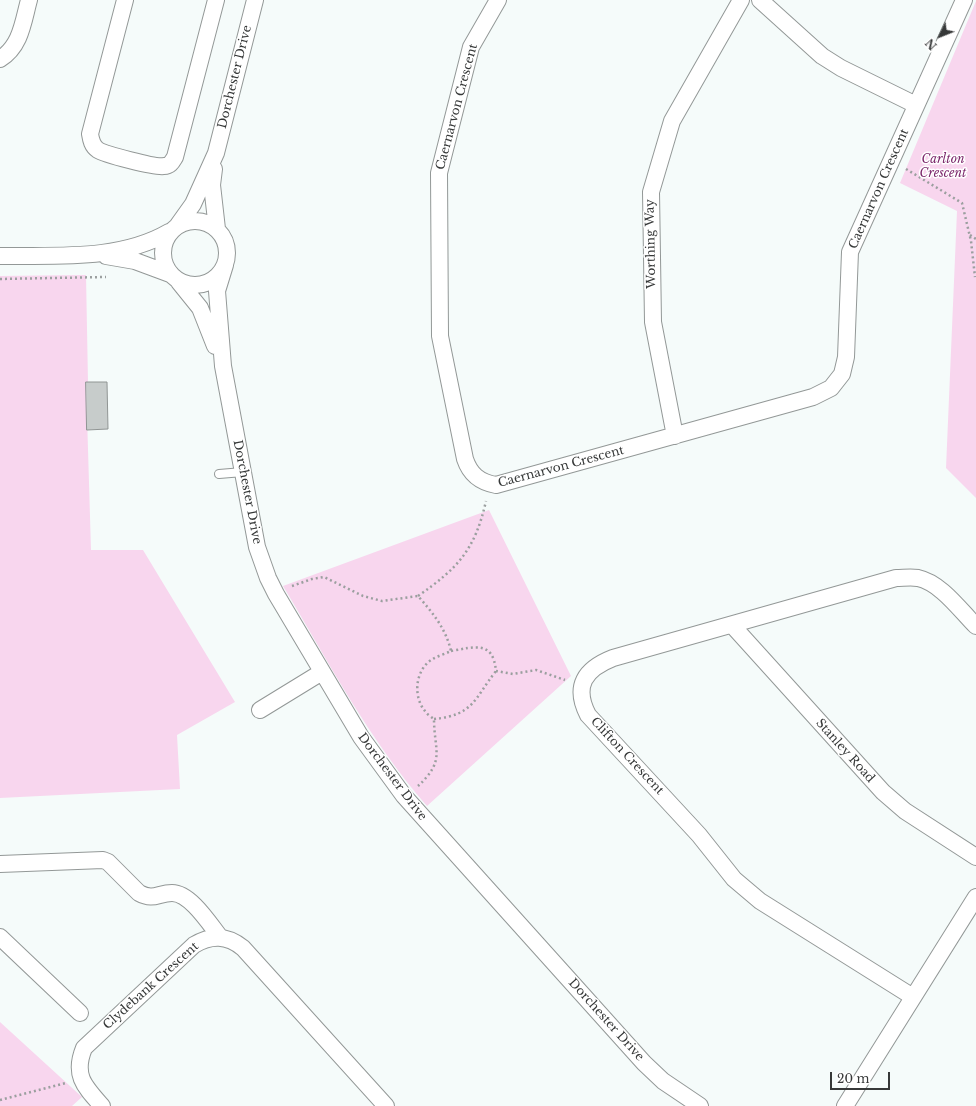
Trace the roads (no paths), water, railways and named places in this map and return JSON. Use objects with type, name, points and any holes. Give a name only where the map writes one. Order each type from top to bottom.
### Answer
[{"type":"street","points":[[0,59],[12,49],[16,43],[29,0]]},
{"type":"street","points":[[125,0],[90,134],[95,147],[104,153],[163,167],[172,162],[175,157],[216,0]]},
{"type":"street","name":"Dorchester Drive","points":[[218,229],[212,185],[216,153],[255,0]]},
{"type":"street","name":"Caernarvon Crescent","points":[[498,0],[471,47],[439,173],[440,336],[464,459],[473,475],[490,484],[502,484],[675,436],[813,397],[831,388],[842,374],[846,356],[850,252],[964,0]]},
{"type":"street","name":"Worthing Way","points":[[675,436],[652,322],[651,192],[672,121],[741,0]]},
{"type":"street","points":[[760,0],[822,56],[840,68],[916,105]]},
{"type":"street","name":"Dorchester Drive","points":[[173,228],[194,204],[216,153]]},
{"type":"street","points":[[0,256],[92,254],[136,246],[155,240],[173,228],[191,220],[205,222],[218,229],[225,240],[228,252],[225,265],[218,276],[206,284],[192,286],[136,261],[92,254]]},
{"type":"street","points":[[173,228],[163,246],[163,261],[174,278]]},
{"type":"street","name":"Dorchester Drive","points":[[225,265],[217,291],[222,366],[258,547],[268,578],[322,672],[361,737],[382,768],[433,830],[644,1063],[663,1081],[700,1106]]},
{"type":"street","name":"Dorchester Drive","points":[[174,278],[200,308],[222,366]]},
{"type":"street","points":[[732,625],[896,578],[917,578],[929,582],[939,589],[976,626]]},
{"type":"street","name":"Clifton Crescent","points":[[732,625],[612,658],[596,665],[585,677],[582,686],[584,706],[588,715],[699,835],[734,879],[760,901],[913,997]]},
{"type":"street","name":"Stanley Road","points":[[732,625],[883,792],[905,811],[976,857]]},
{"type":"street","points":[[260,710],[322,672]]},
{"type":"street","points":[[0,864],[103,860],[112,866],[139,893],[145,896],[158,897],[170,893],[184,896],[220,937],[232,941],[243,948],[386,1106]]},
{"type":"street","points":[[845,1106],[976,897]]},
{"type":"street","points":[[0,936],[80,1013]]},
{"type":"street","name":"Clydebank Crescent","points":[[102,1106],[89,1091],[81,1078],[79,1065],[81,1056],[90,1040],[194,945],[210,938],[220,937]]},
{"type":"lane","points":[[219,474],[243,472]]},
{"type":"park label","name":"Carlton Crescent","points":[[943,167]]}]
